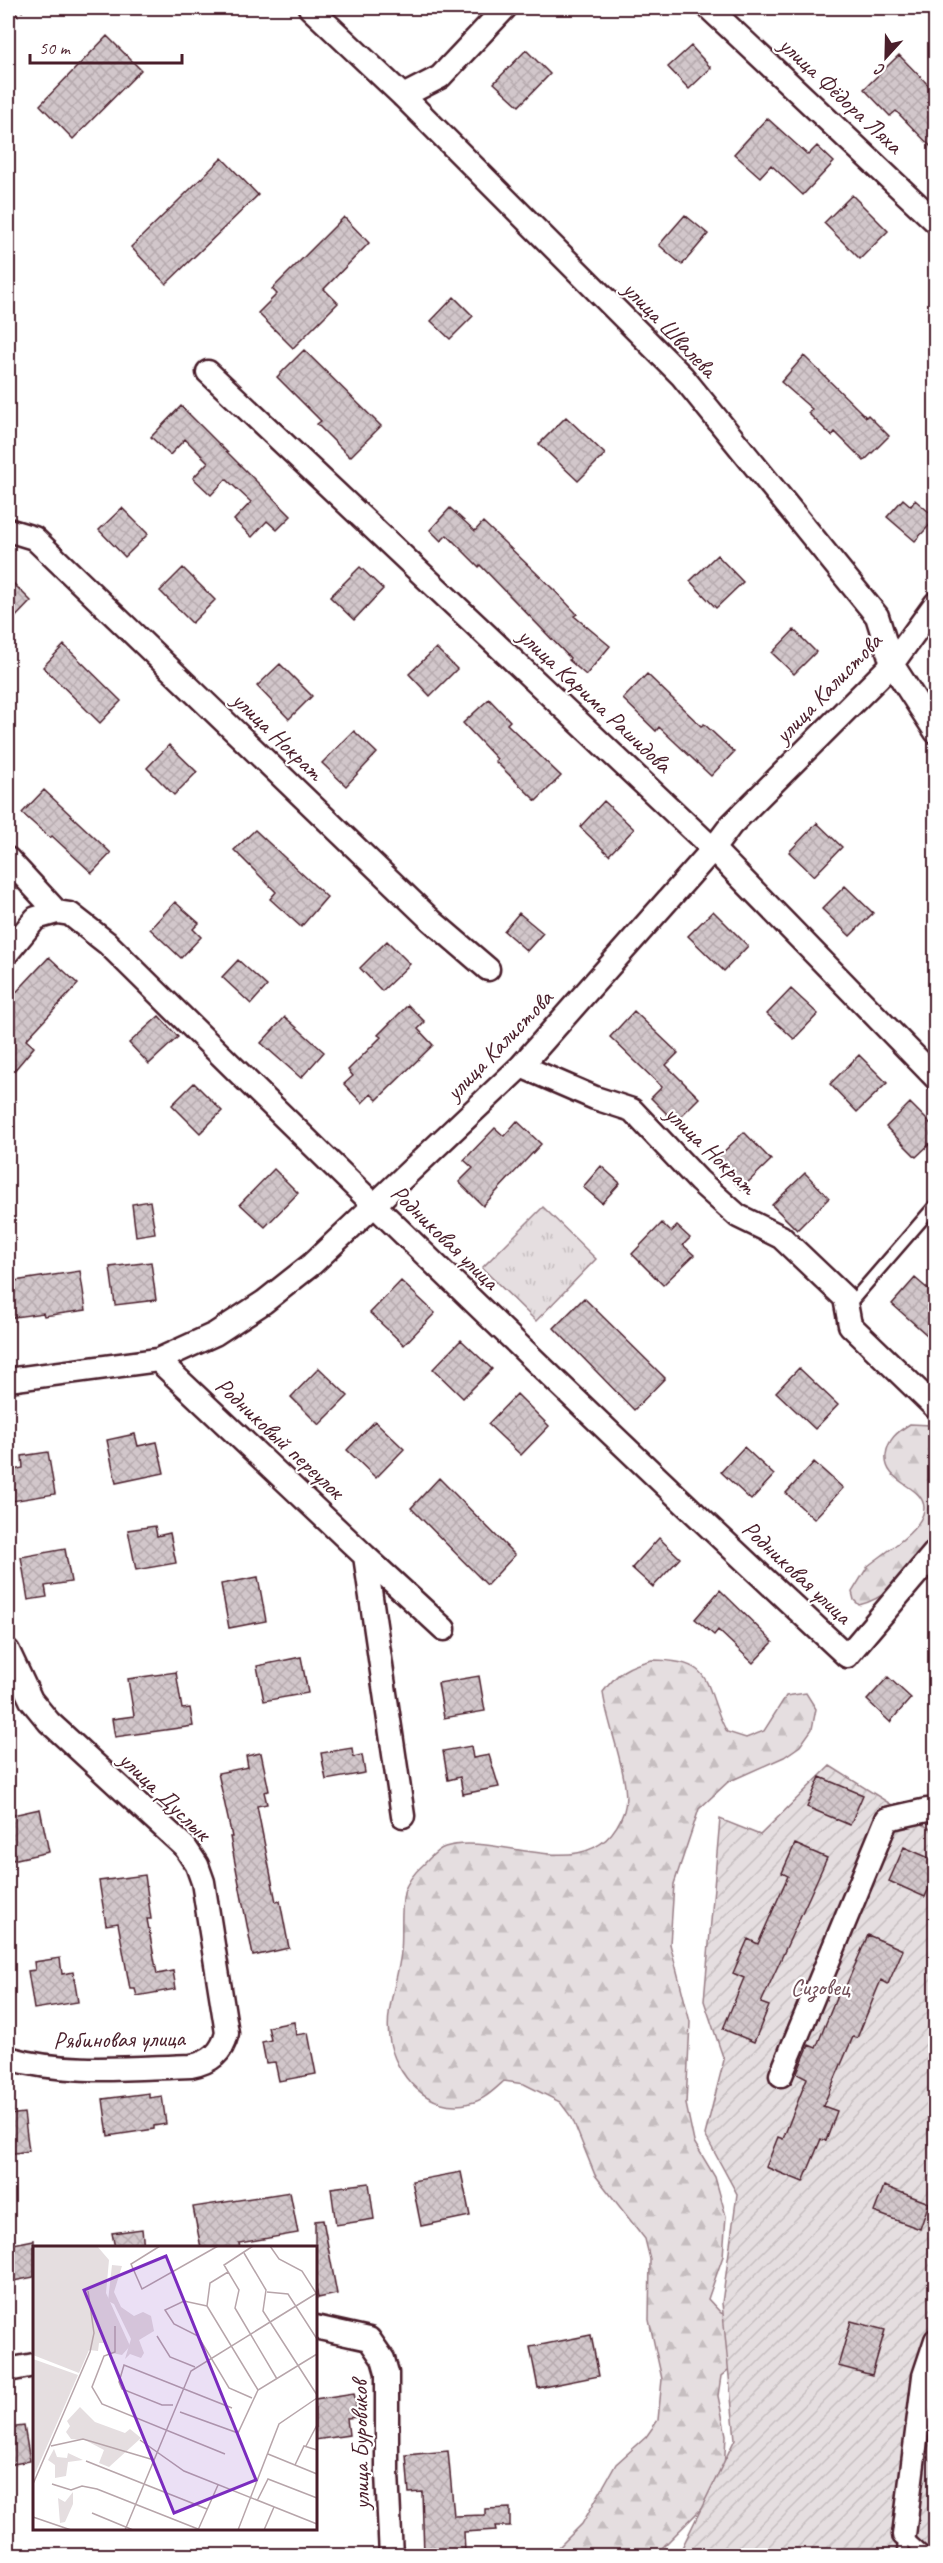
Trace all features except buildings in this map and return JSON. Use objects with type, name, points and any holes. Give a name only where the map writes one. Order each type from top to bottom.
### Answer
[{"type":"street","name":"улица Швалева","points":[[310,8],[403,96],[682,376],[877,616],[892,664],[936,732]]},
{"type":"street","points":[[403,96],[440,77],[505,8]]},
{"type":"street","name":"улица Фёдора Ляха","points":[[709,8],[936,222]]},
{"type":"street","name":"улица Карима Рашидова","points":[[208,372],[713,849],[936,1078]]},
{"type":"street","name":"улица Нократ","points":[[8,530],[34,538],[432,921],[488,969]]},
{"type":"street","name":"улица Калистова","points":[[8,1380],[158,1360],[215,1334],[264,1302],[312,1264],[521,1066],[732,825],[892,664],[936,603]]},
{"type":"street","name":"Родниковая улица","points":[[8,859],[57,912],[70,914],[107,944],[373,1206],[677,1497],[848,1656],[936,1551]]},
{"type":"street","points":[[8,952],[36,918],[57,912]]},
{"type":"street","name":"улица Нократ","points":[[521,1066],[595,1098],[632,1110],[699,1181],[738,1216],[782,1237],[844,1298],[850,1325],[936,1408]]},
{"type":"street","name":"Родниковый переулок","points":[[158,1360],[444,1629]]},
{"type":"street","points":[[365,1556],[403,1816]]},
{"type":"street","name":"улица Дуслык","points":[[8,1651],[31,1700],[49,1722],[185,1847],[197,1865],[203,1882],[227,2033],[224,2043]]},
{"type":"street","points":[[782,2075],[887,1819],[927,1810],[936,1811]]},
{"type":"street","name":"Рябиновая улица","points":[[8,2058],[34,2066],[66,2070],[191,2066],[213,2058],[224,2043]]},
{"type":"street","name":"улица Буровиков","points":[[316,2327],[369,2339],[383,2359],[387,2373],[387,2473],[391,2556]]},
{"type":"street","points":[[904,2545],[924,2376],[936,2340]]},
{"type":"street","points":[[8,2370],[33,2365]]},
{"type":"lane","points":[[847,1307],[936,1204]]},
{"type":"lane","points":[[904,2545],[927,2556]]},
{"type":"path","points":[[8,24],[24,8]]},
{"type":"green space","points":[[543,1207],[596,1259],[536,1321],[482,1268]]},
{"type":"green space","points":[[910,1424],[931,1425],[936,1429],[935,1547],[891,1589],[859,1605],[854,1600],[852,1592],[868,1566],[902,1540],[918,1524],[922,1516],[924,1508],[918,1494],[897,1478],[887,1465],[886,1455],[891,1440]]},
{"type":"green space","points":[[652,1660],[673,1661],[688,1665],[698,1671],[710,1689],[727,1732],[746,1738],[764,1731],[786,1696],[806,1693],[816,1709],[812,1729],[800,1746],[784,1757],[728,1782],[699,1809],[674,1884],[670,1944],[690,2022],[686,2104],[694,2142],[715,2177],[726,2216],[723,2256],[708,2299],[721,2313],[740,2318],[752,2350],[721,2376],[718,2396],[726,2435],[724,2471],[704,2506],[655,2555],[551,2555],[582,2524],[616,2464],[646,2437],[658,2420],[662,2379],[649,2320],[650,2259],[645,2239],[595,2175],[572,2118],[560,2102],[524,2084],[504,2081],[475,2102],[455,2105],[441,2103],[416,2088],[398,2065],[392,2051],[388,2026],[390,2005],[401,1952],[404,1893],[412,1877],[436,1852],[445,1847],[467,1844],[569,1854],[591,1849],[610,1835],[624,1811],[626,1800],[622,1770],[603,1692],[613,1679],[624,1671]]},
{"type":"green space","name":"Сизовец","points":[[830,1766],[935,1832],[935,1930],[930,1944],[936,1946],[935,2555],[678,2556],[735,2439],[722,2303],[737,2194],[705,2135],[724,2060],[704,2001],[720,1819],[760,1835]]}]
